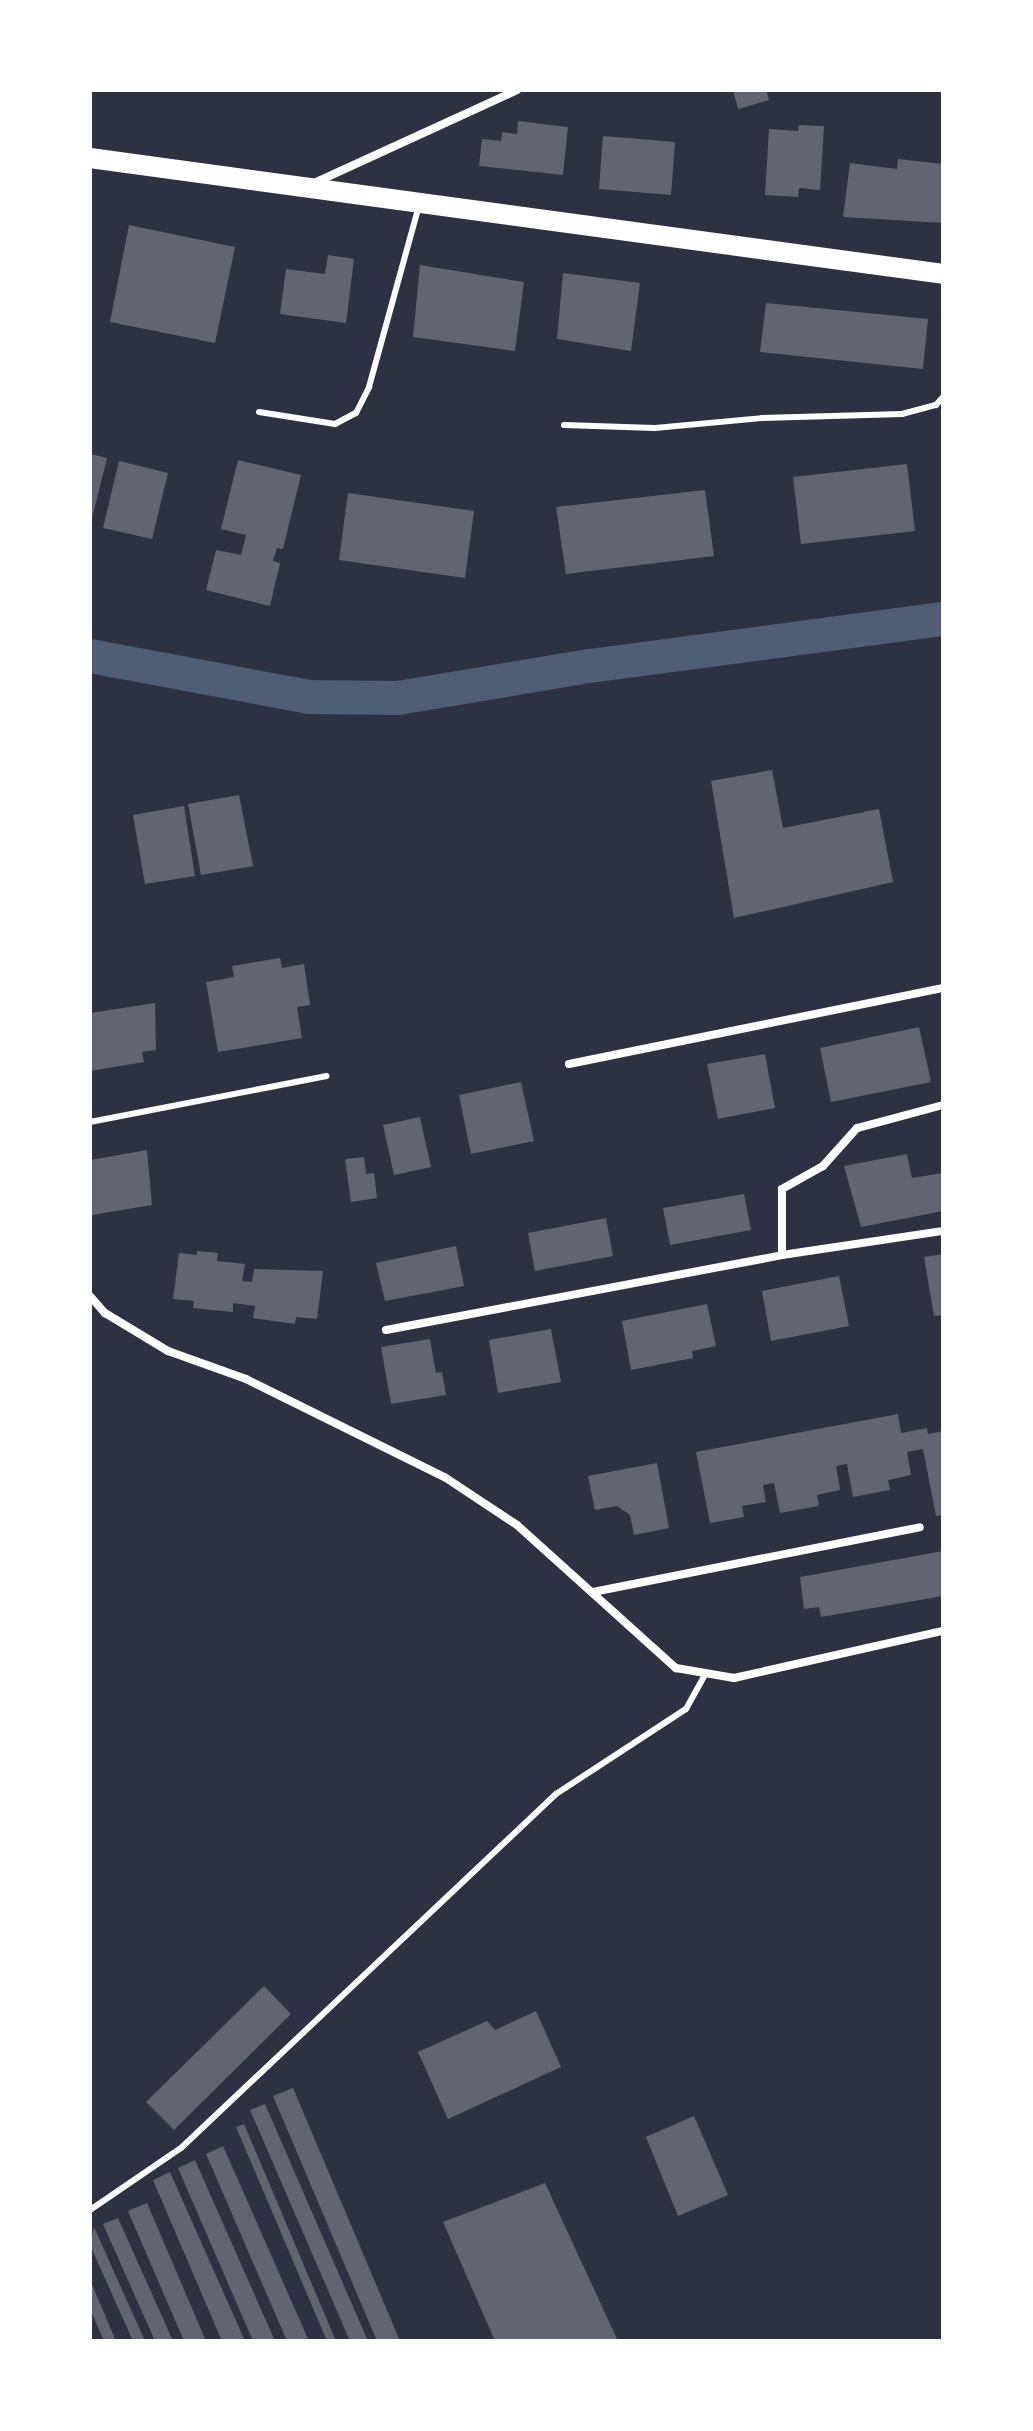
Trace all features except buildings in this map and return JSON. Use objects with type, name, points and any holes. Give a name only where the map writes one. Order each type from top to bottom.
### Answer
[{"type":"main road","points":[[90,158],[943,274]]},
{"type":"street","points":[[304,188],[517,90]]},
{"type":"street","points":[[569,1064],[943,988]]},
{"type":"street","points":[[782,1255],[782,1189],[823,1166],[857,1128],[943,1105]]},
{"type":"street","points":[[386,1330],[782,1255],[943,1231]]},
{"type":"street","points":[[90,1296],[105,1313],[168,1351],[246,1379],[446,1478],[517,1525],[676,1668],[704,1676],[734,1678],[943,1631]]},
{"type":"street","points":[[593,1592],[920,1527]]},
{"type":"lane","points":[[259,412],[335,424],[356,413],[369,387],[420,202]]},
{"type":"lane","points":[[564,425],[655,428],[747,419],[902,414],[936,405],[943,397]]},
{"type":"lane","points":[[90,1122],[327,1076]]},
{"type":"lane","points":[[90,2210],[181,2148],[556,1794],[686,1709],[704,1676]]},
{"type":"waterway","points":[[90,656],[309,697],[398,698],[590,666],[943,619]]}]
